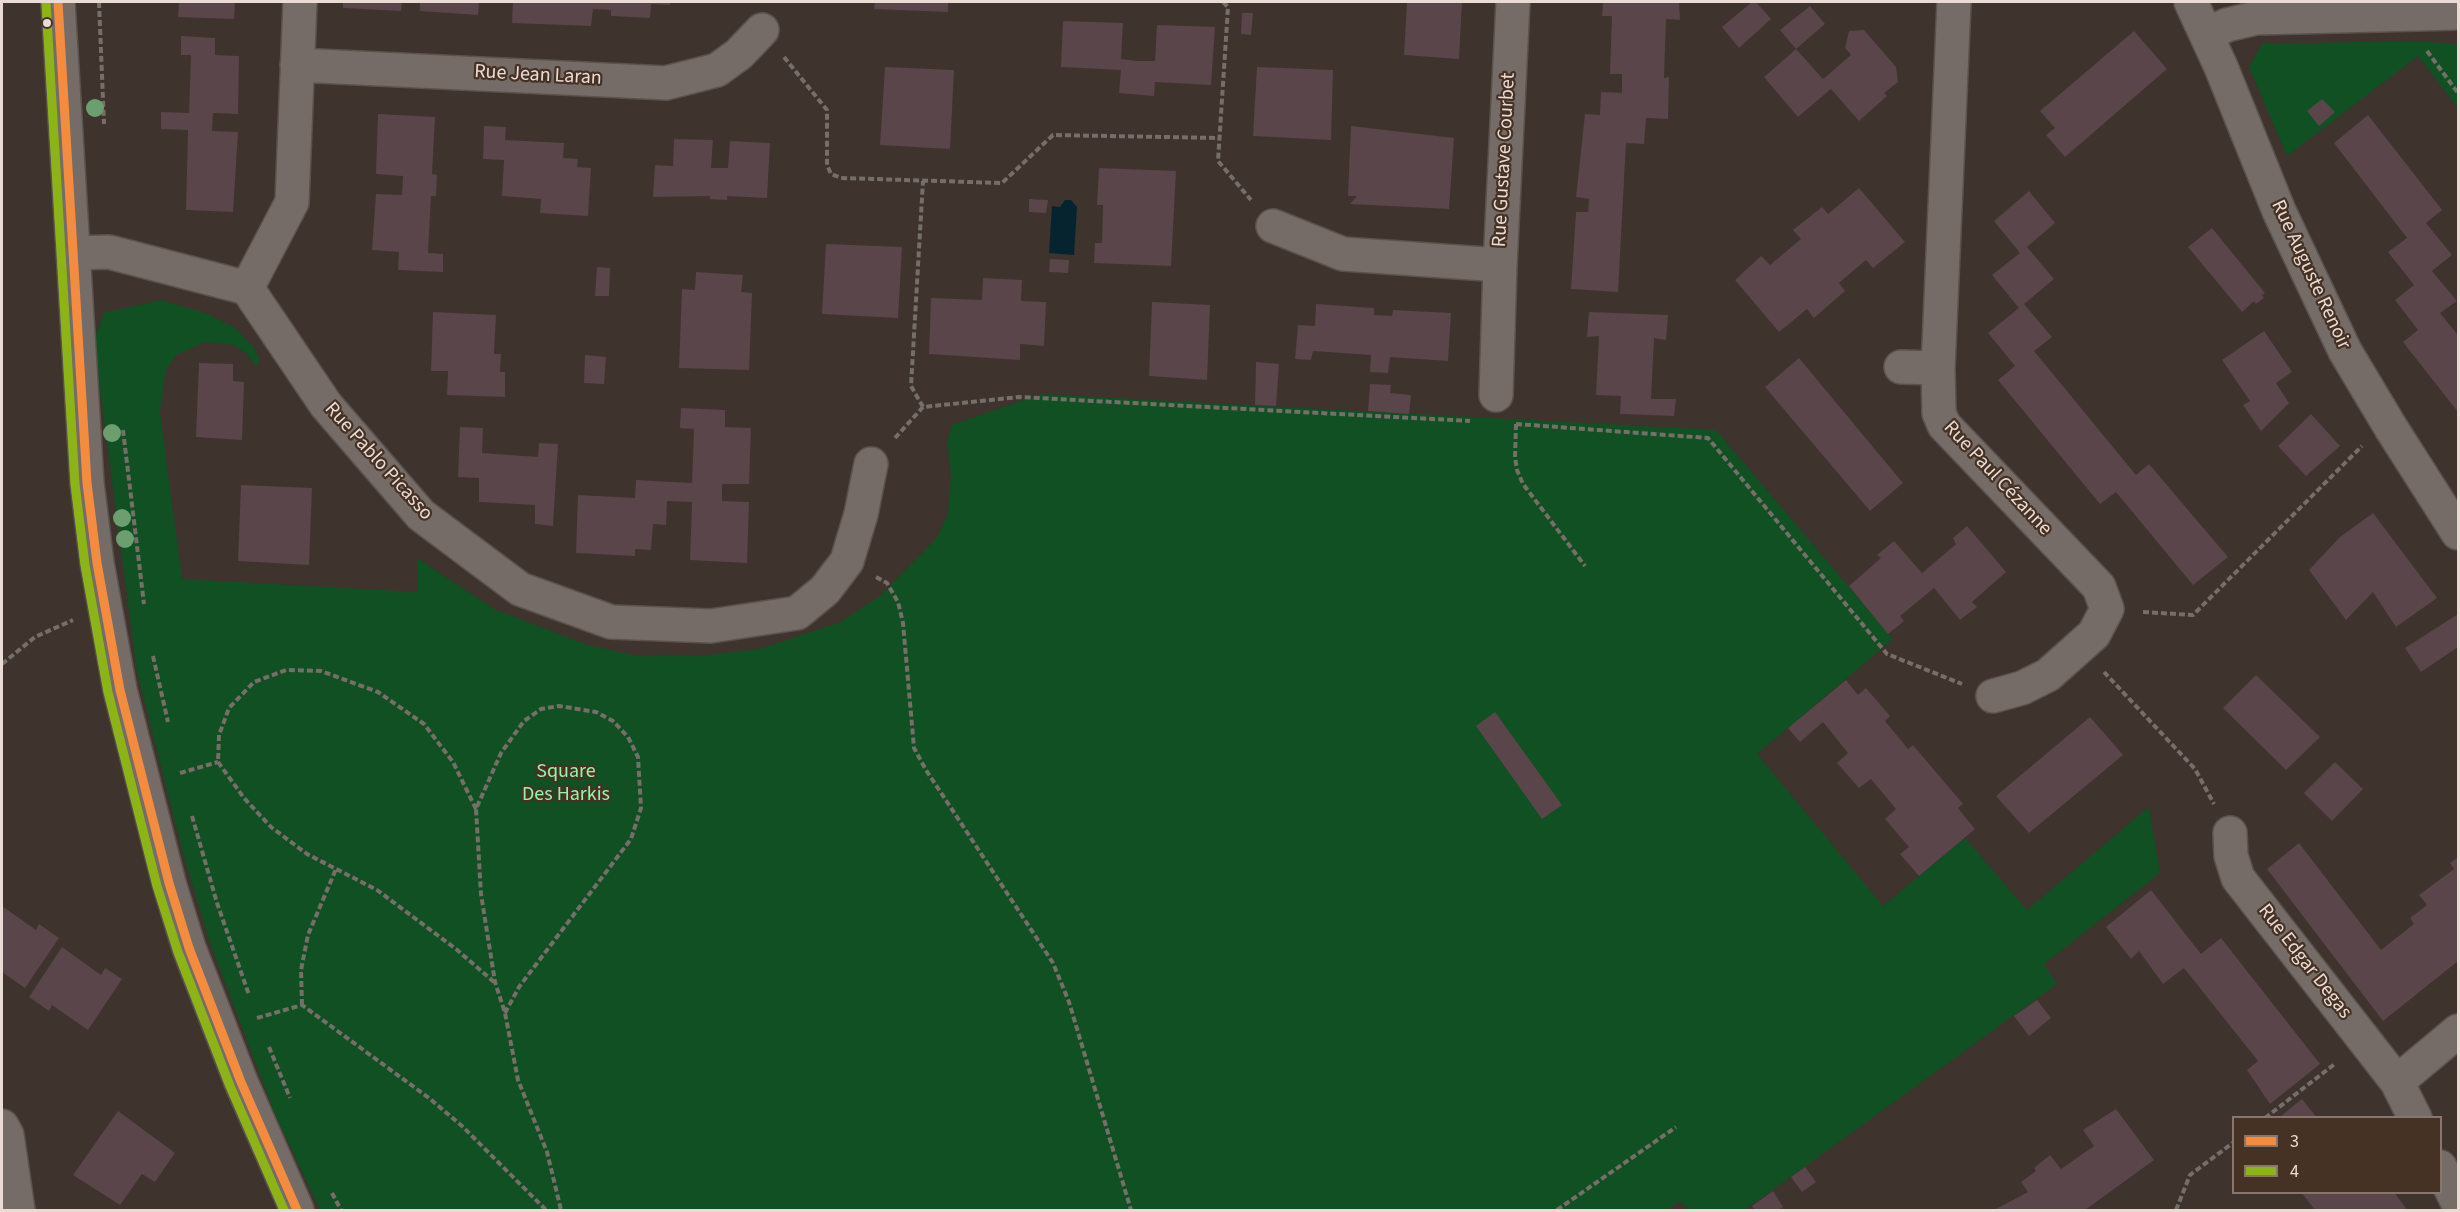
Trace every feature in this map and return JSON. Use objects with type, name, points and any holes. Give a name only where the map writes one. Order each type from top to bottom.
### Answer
[{"type":"street","points":[[58,2],[87,483],[97,563],[120,690],[169,883],[189,948],[241,1082],[297,1210]]},
{"type":"street","points":[[74,253],[110,252],[247,288],[292,202],[300,2]]},
{"type":"street","name":"Rue Gustave Courbet","points":[[1273,226],[1343,255],[1500,265],[1513,2]]},
{"type":"street","name":"Rue Paul Cézanne","points":[[1954,2],[1937,399],[1944,425],[2099,587],[2106,609]]},
{"type":"street","name":"Rue Auguste Renoir","points":[[2191,2],[2207,34],[2311,282],[2345,351],[2458,533]]},
{"type":"street","points":[[2207,34],[2227,24],[2256,18],[2458,13]]},
{"type":"street","name":"Rue Jean Laran","points":[[297,65],[666,83],[717,70],[739,54],[762,30]]},
{"type":"street","points":[[1495,413],[1500,265]]},
{"type":"street","name":"Rue Pablo Picasso","points":[[247,288],[326,405],[421,515],[520,589],[611,622],[711,626],[797,613],[825,590],[847,561],[861,514],[872,464]]},
{"type":"street","points":[[1900,367],[1938,368]]},
{"type":"street","points":[[1993,696],[2022,688],[2048,675],[2094,634],[2106,609]]},
{"type":"street","name":"Rue Edgar Degas","points":[[2230,833],[2231,856],[2238,878],[2397,1082],[2414,1116]]},
{"type":"street","points":[[2397,1082],[2458,1031]]},
{"type":"street","points":[[2,1126],[7,1135],[18,1210]]},
{"type":"street","points":[[2442,1171],[2458,1203]]},
{"type":"path","points":[[99,2],[105,133]]},
{"type":"path","points":[[1223,2],[1228,6],[1218,161],[1273,226]]},
{"type":"path","points":[[762,30],[827,110],[827,165],[831,174],[841,178],[1002,183],[1053,135],[1220,138]]},
{"type":"path","points":[[2425,49],[2458,93]]},
{"type":"path","points":[[923,181],[911,386],[923,407]]},
{"type":"path","points":[[872,464],[923,407],[1019,397],[1495,413],[1516,423],[1708,438],[1887,654],[1993,696]]},
{"type":"path","points":[[121,419],[144,608]]},
{"type":"path","points":[[1516,423],[1517,470],[1532,497],[1585,566]]},
{"type":"path","points":[[2106,609],[2193,615],[2360,448],[2391,428]]},
{"type":"path","points":[[847,561],[887,584],[898,602],[903,623],[914,748],[926,770],[1053,963],[1069,1002],[1131,1210]]},
{"type":"path","points":[[2,664],[48,629],[74,620]]},
{"type":"path","points":[[2080,647],[2194,769],[2230,833]]},
{"type":"path","points":[[152,651],[170,731]]},
{"type":"path","points":[[495,982],[456,949],[377,890],[307,854],[271,827],[244,798],[218,762],[219,735],[229,708],[254,682],[286,670],[321,671],[378,692],[424,724],[453,762],[476,809],[481,894],[495,982],[505,1013],[518,1080],[547,1152],[561,1210]]},
{"type":"path","points":[[476,809],[501,753],[524,721],[541,709],[559,706],[576,708],[596,712],[613,720],[628,737],[638,757],[640,807],[631,838],[519,987],[505,1013]]},
{"type":"path","points":[[180,773],[218,762]]},
{"type":"path","points":[[177,763],[183,784]]},
{"type":"path","points":[[189,806],[217,903],[250,997]]},
{"type":"path","points":[[302,1005],[302,970],[308,934],[336,869]]},
{"type":"path","points":[[257,1018],[302,1005]]},
{"type":"path","points":[[302,1005],[429,1098],[462,1126],[546,1210]]},
{"type":"path","points":[[253,1008],[261,1029]]},
{"type":"path","points":[[266,1039],[292,1102]]},
{"type":"path","points":[[2268,1116],[2365,1040]]},
{"type":"path","points":[[1557,1210],[1676,1127]]},
{"type":"path","points":[[2176,1210],[2190,1175],[2232,1144]]},
{"type":"path","points":[[327,1185],[341,1210]]},
{"type":"green space","points":[[2411,41],[2458,44],[2458,108],[2418,56],[2287,156],[2249,67],[2262,44]]},
{"type":"green space","name":"Square Des Harkis","points":[[161,300],[205,313],[234,327],[253,346],[260,361],[256,366],[246,353],[233,345],[205,342],[176,355],[165,372],[160,413],[182,579],[417,592],[417,558],[496,610],[588,645],[633,655],[698,656],[760,649],[841,622],[880,596],[936,539],[948,514],[951,477],[947,441],[952,425],[1041,394],[1716,430],[1893,639],[1757,754],[1883,906],[1965,838],[2027,910],[2149,807],[2160,873],[2044,964],[2057,984],[1745,1210],[1688,1210],[1680,1201],[1667,1210],[320,1210],[275,1114],[210,943],[183,853],[137,672],[96,358],[96,335],[104,313]]},
{"type":"water","points":[[1065,200],[1071,200],[1077,207],[1074,255],[1049,253],[1052,206],[1060,207]]},
{"type":"building","points":[[179,2],[235,2],[234,19],[178,17]]},
{"type":"building","points":[[343,2],[402,2],[401,11],[343,8]]},
{"type":"building","points":[[420,2],[479,2],[478,15],[420,11]]},
{"type":"building","points":[[513,2],[670,2],[670,5],[651,4],[650,18],[611,16],[611,10],[593,9],[591,26],[512,23]]},
{"type":"building","points":[[875,2],[948,2],[948,12],[874,9]]},
{"type":"building","points":[[1407,2],[1462,2],[1459,59],[1404,55]]},
{"type":"building","points":[[1603,2],[1679,2],[1680,20],[1666,19],[1664,78],[1669,77],[1668,119],[1646,118],[1644,144],[1626,143],[1618,292],[1571,289],[1576,212],[1588,212],[1589,199],[1576,197],[1585,114],[1600,115],[1601,92],[1622,93],[1622,74],[1610,74],[1612,16],[1602,16]]},
{"type":"building","points":[[1752,2],[1756,2],[1771,19],[1739,48],[1722,27]]},
{"type":"building","points":[[1810,6],[1825,24],[1796,49],[1780,30]]},
{"type":"building","points":[[1242,13],[1253,13],[1251,35],[1241,34]]},
{"type":"building","points":[[1063,21],[1123,23],[1121,59],[1138,61],[1155,61],[1157,25],[1215,27],[1211,85],[1155,82],[1154,96],[1119,93],[1121,70],[1061,67]]},
{"type":"building","points":[[1864,30],[1896,67],[1898,82],[1884,93],[1887,96],[1859,121],[1831,89],[1798,117],[1764,77],[1796,49],[1823,79],[1851,55],[1845,48],[1849,31]]},
{"type":"building","points":[[2134,31],[2167,69],[2065,157],[2046,135],[2055,128],[2040,111]]},
{"type":"building","points":[[181,36],[215,38],[215,55],[239,56],[238,114],[213,113],[212,131],[238,132],[233,212],[186,210],[188,130],[161,129],[161,112],[189,113],[191,55],[181,55]]},
{"type":"building","points":[[885,67],[954,70],[950,149],[880,145]]},
{"type":"building","points":[[1257,67],[1333,70],[1331,140],[1253,136]]},
{"type":"building","points":[[2322,99],[2335,112],[2319,126],[2307,111]]},
{"type":"building","points":[[378,114],[435,117],[432,174],[437,175],[436,196],[431,196],[428,253],[443,254],[443,272],[398,270],[399,252],[372,250],[376,194],[402,195],[403,176],[376,174]]},
{"type":"building","points":[[2368,115],[2442,210],[2426,223],[2452,255],[2432,271],[2457,301],[2440,313],[2458,335],[2458,412],[2403,342],[2418,330],[2395,300],[2414,285],[2388,252],[2407,238],[2334,143]]},
{"type":"building","points":[[484,126],[506,127],[505,140],[564,143],[563,158],[578,159],[577,167],[591,168],[588,216],[540,213],[541,199],[502,196],[504,160],[483,159]]},
{"type":"building","points":[[1351,126],[1454,138],[1449,209],[1350,204],[1357,196],[1348,196]]},
{"type":"building","points":[[674,139],[713,140],[711,168],[728,168],[730,141],[770,143],[767,198],[727,196],[727,200],[710,199],[710,196],[653,197],[655,165],[673,166]]},
{"type":"building","points":[[1099,168],[1176,171],[1171,266],[1094,263],[1095,243],[1102,243],[1103,205],[1097,205]]},
{"type":"building","points":[[1859,188],[1905,242],[1873,268],[1866,260],[1839,283],[1845,291],[1814,318],[1807,309],[1779,332],[1735,280],[1761,256],[1770,265],[1801,239],[1793,230],[1822,207],[1828,214]]},
{"type":"building","points":[[2029,191],[2055,223],[2027,247],[2054,279],[2024,304],[2052,337],[2034,351],[2136,475],[2149,464],[2228,557],[2193,585],[2116,492],[2100,504],[1998,380],[2015,366],[1988,333],[2019,308],[1992,275],[2020,253],[1994,221]]},
{"type":"building","points":[[1029,199],[1048,200],[1046,213],[1029,212]]},
{"type":"building","points":[[2212,228],[2265,293],[2262,295],[2264,298],[2256,304],[2254,301],[2242,312],[2188,247]]},
{"type":"building","points":[[826,244],[902,247],[898,318],[822,314]]},
{"type":"building","points":[[1050,259],[1069,260],[1068,273],[1049,272]]},
{"type":"building","points":[[597,267],[610,268],[609,296],[595,296]]},
{"type":"building","points":[[696,272],[743,275],[741,292],[752,293],[749,370],[679,368],[682,289],[695,290]]},
{"type":"building","points":[[983,278],[1022,280],[1021,301],[1046,302],[1044,346],[1020,344],[1020,360],[929,354],[931,298],[982,300]]},
{"type":"building","points":[[1152,302],[1210,305],[1207,380],[1149,376]]},
{"type":"building","points":[[1316,304],[1374,308],[1374,315],[1392,316],[1393,310],[1451,313],[1448,361],[1390,357],[1388,373],[1370,372],[1371,355],[1313,351],[1311,360],[1295,359],[1298,325],[1315,326]]},
{"type":"building","points":[[433,312],[496,315],[494,354],[501,354],[500,372],[505,372],[505,397],[447,395],[448,371],[431,371]]},
{"type":"building","points":[[1589,312],[1668,315],[1666,340],[1654,338],[1651,399],[1676,399],[1674,416],[1620,414],[1621,396],[1596,395],[1599,336],[1587,337]]},
{"type":"building","points":[[2264,331],[2292,372],[2276,383],[2289,403],[2261,431],[2243,405],[2250,401],[2222,360]]},
{"type":"building","points":[[585,355],[606,357],[604,384],[584,383]]},
{"type":"building","points":[[1799,358],[1903,483],[1870,511],[1765,387]]},
{"type":"building","points":[[1256,362],[1279,364],[1276,406],[1255,405]]},
{"type":"building","points":[[199,363],[233,364],[233,381],[244,382],[242,440],[196,437]]},
{"type":"building","points":[[1370,384],[1391,385],[1390,393],[1411,395],[1409,414],[1368,411]]},
{"type":"building","points":[[681,408],[725,410],[725,427],[751,428],[749,484],[722,484],[722,501],[749,502],[747,563],[690,560],[692,502],[667,501],[666,525],[653,524],[651,550],[635,549],[635,556],[576,553],[578,495],[635,498],[636,480],[692,483],[694,429],[680,428]]},
{"type":"building","points":[[2311,414],[2340,446],[2306,476],[2278,446]]},
{"type":"building","points":[[460,427],[483,428],[482,453],[538,457],[539,443],[558,444],[553,526],[535,524],[535,505],[479,502],[479,478],[458,477]]},
{"type":"building","points":[[241,485],[312,488],[309,565],[238,561]]},
{"type":"building","points":[[2373,513],[2437,598],[2396,627],[2373,592],[2346,620],[2309,570],[2340,537]]},
{"type":"building","points":[[1967,526],[2006,572],[1972,602],[1977,607],[1960,620],[1934,588],[1900,616],[1904,621],[1888,634],[1849,586],[1881,558],[1877,555],[1894,541],[1922,573],[1956,544],[1953,538]]},
{"type":"building","points":[[2458,614],[2458,647],[2421,672],[2405,648]]},
{"type":"building","points":[[2256,675],[2320,737],[2286,770],[2223,708]]},
{"type":"building","points":[[1846,680],[1858,695],[1866,688],[1890,716],[1885,721],[1908,749],[1913,745],[1963,804],[1958,808],[1975,829],[1919,876],[1900,854],[1909,847],[1885,819],[1896,809],[1871,779],[1859,788],[1837,763],[1848,753],[1823,722],[1800,742],[1788,728]]},
{"type":"building","points":[[1495,712],[1562,805],[1542,819],[1476,726]]},
{"type":"building","points":[[2090,717],[2123,755],[2029,833],[1996,796]]},
{"type":"building","points":[[2335,762],[2363,789],[2332,821],[2304,793]]},
{"type":"building","points":[[2299,843],[2381,950],[2414,924],[2410,918],[2427,905],[2419,895],[2454,869],[2450,863],[2458,857],[2458,961],[2383,1021],[2267,869]]},
{"type":"building","points":[[2151,890],[2201,954],[2221,938],[2320,1064],[2270,1104],[2247,1070],[2258,1061],[2184,968],[2163,984],[2139,951],[2131,959],[2106,927]]},
{"type":"building","points":[[2,906],[36,930],[39,924],[59,938],[25,988],[2,972]]},
{"type":"building","points":[[62,947],[101,975],[105,968],[122,979],[88,1030],[52,1005],[49,1011],[29,997]]},
{"type":"building","points":[[2037,1000],[2051,1018],[2029,1036],[2014,1016]]},
{"type":"building","points":[[2302,1099],[2315,1116],[2281,1116]]},
{"type":"building","points":[[2116,1109],[2154,1160],[2085,1210],[1994,1210],[2028,1192],[2021,1182],[2036,1171],[2034,1168],[2050,1155],[2061,1169],[2094,1146],[2083,1130]]},
{"type":"building","points":[[118,1111],[175,1153],[155,1182],[142,1174],[120,1205],[73,1175]]},
{"type":"building","points":[[1805,1167],[1816,1182],[1802,1192],[1791,1177]]},
{"type":"building","points":[[1773,1191],[1783,1207],[1778,1210],[1755,1210],[1752,1206]]},
{"type":"building","points":[[2303,1194],[2395,1194],[2407,1210],[2315,1210]]},
{"type":"transit line","name":"3","points":[[58,2],[87,483],[97,563],[120,690],[169,883],[189,948],[241,1082],[297,1210]]},
{"type":"transit line","name":"4","points":[[46,3],[75,484],[85,565],[108,692],[157,886],[178,952],[230,1086],[284,1210]]}]
